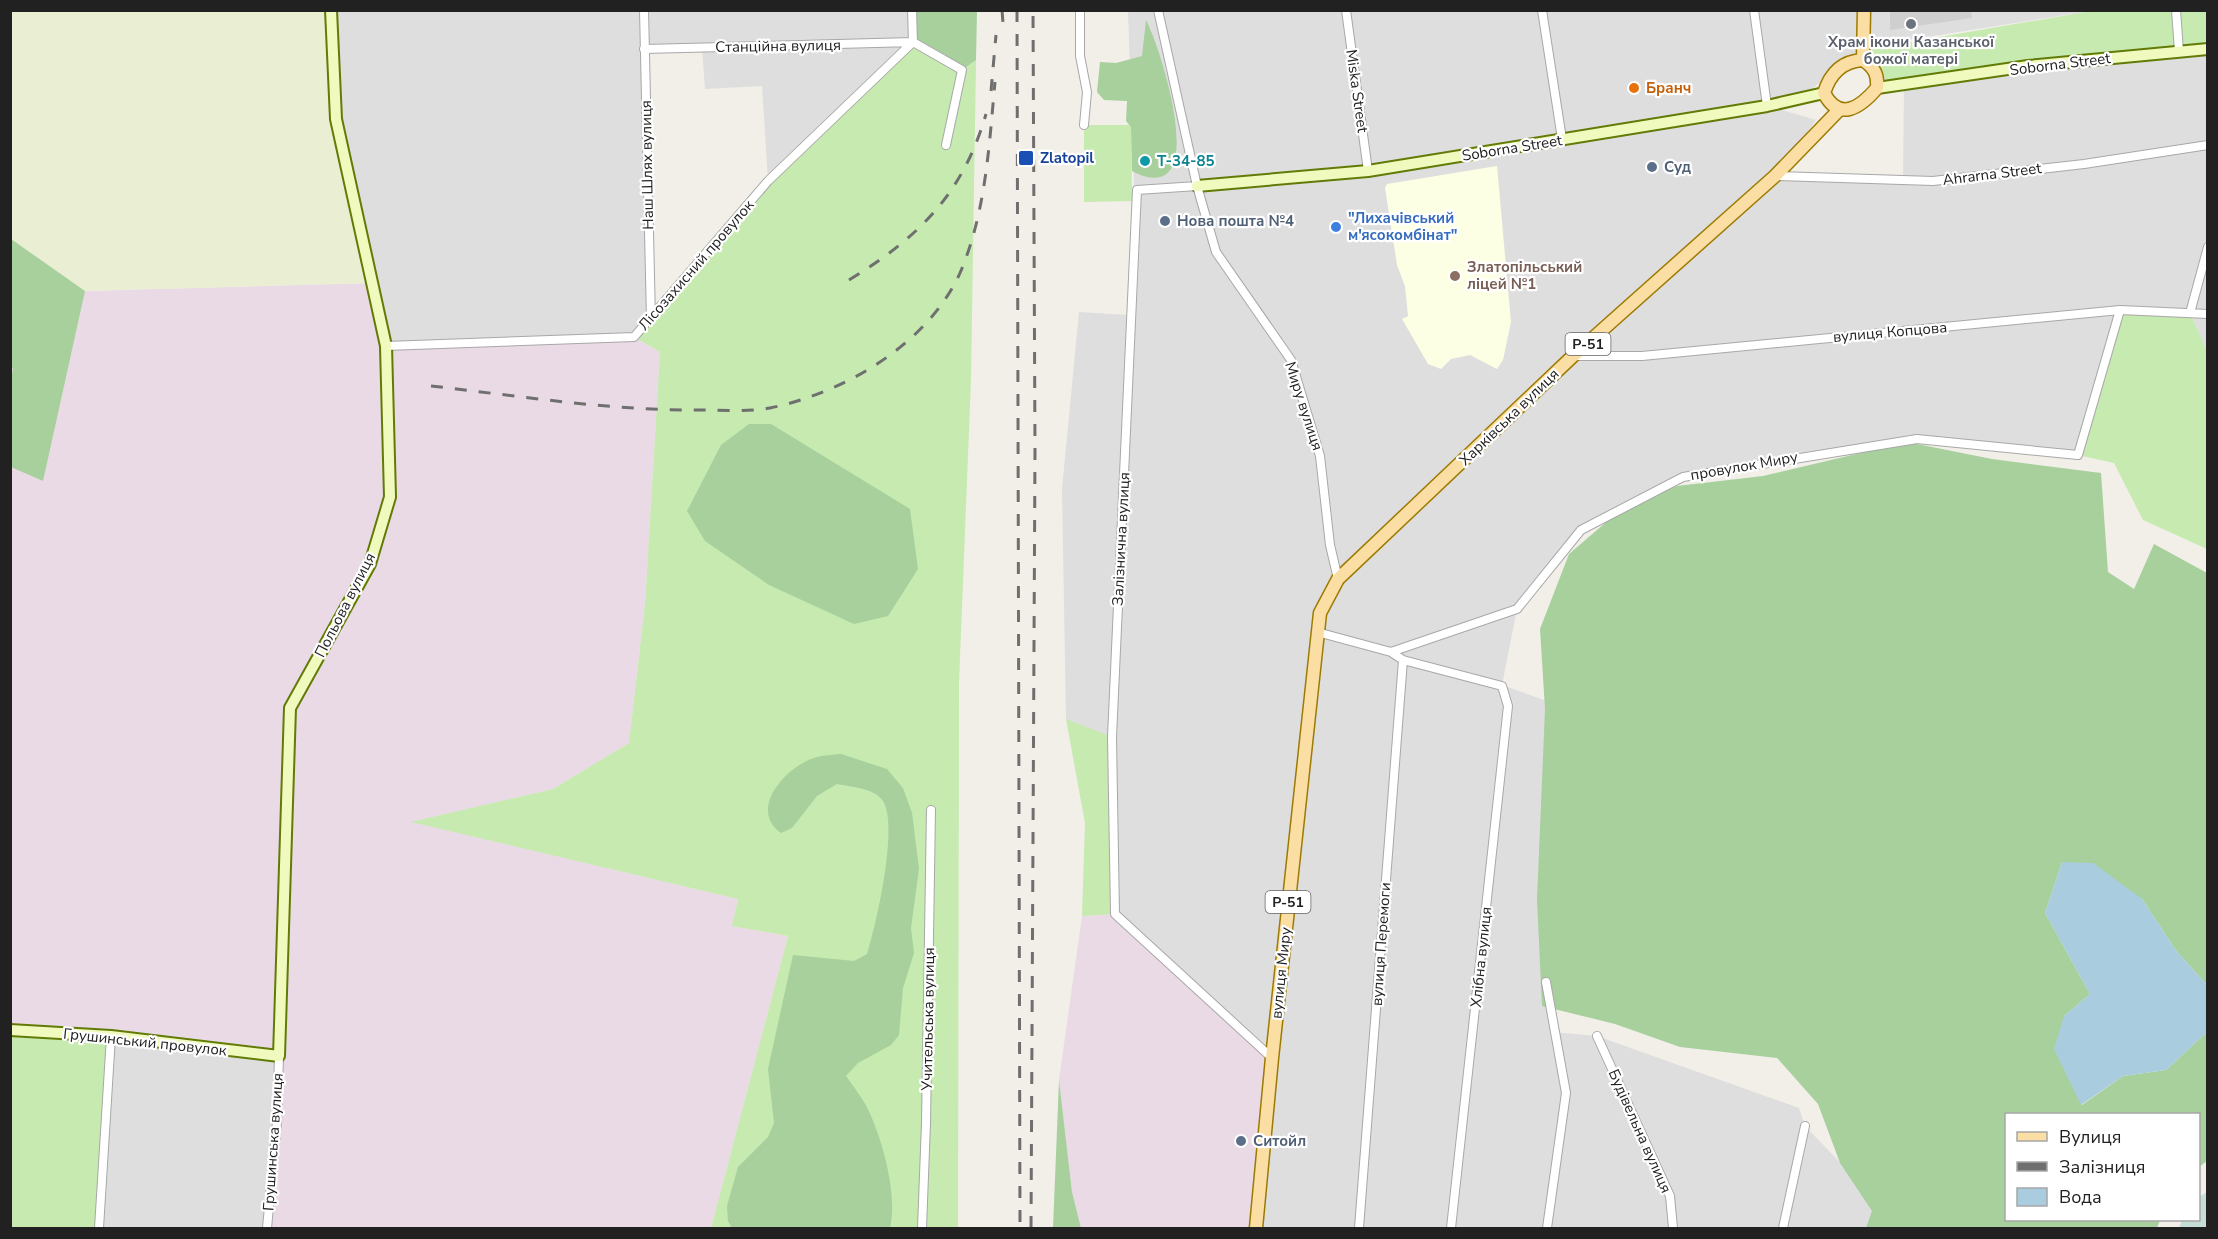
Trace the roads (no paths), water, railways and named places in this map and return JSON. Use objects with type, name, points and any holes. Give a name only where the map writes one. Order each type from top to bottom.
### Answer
[{"type":"main road","name":"Польова вулиця","points":[[279,1056],[290,708],[370,564],[390,497],[386,346],[336,119],[331,10]]},
{"type":"main road","points":[[1863,60],[1864,10]]},
{"type":"main road","name":"Soborna Street","points":[[1877,88],[2028,66],[2208,49]]},
{"type":"main road","points":[[1839,110],[1830,104],[1824,93],[1828,79],[1840,67],[1851,61],[1863,60],[1873,67],[1878,78],[1877,88]]},
{"type":"main road","name":"Р-51","points":[[1839,110],[1860,105],[1877,88]]},
{"type":"main road","name":"Soborna Street","points":[[1197,186],[1368,171],[1767,106],[1824,93]]},
{"type":"main road","name":"Харківська вулиця","points":[[1338,579],[1573,356],[1775,176],[1839,110]]},
{"type":"main road","name":"вулиця Миру","points":[[1256,1228],[1317,632],[1320,613],[1338,579]]},
{"type":"main road","name":"Грушинський провулок","points":[[10,1030],[111,1036],[279,1056]]},
{"type":"street","name":"Наш Шлях вулиця","points":[[644,10],[651,320]]},
{"type":"street","points":[[912,10],[913,42],[962,70],[946,145]]},
{"type":"street","points":[[1080,10],[1080,56],[1087,92],[1084,125]]},
{"type":"street","points":[[1158,10],[1197,186]]},
{"type":"street","name":"Miska Street","points":[[1346,10],[1368,171]]},
{"type":"street","points":[[1542,10],[1562,140]]},
{"type":"street","points":[[1754,10],[1767,106]]},
{"type":"street","points":[[2176,10],[2179,51]]},
{"type":"street","name":"Лісозахисний провулок","points":[[386,346],[634,337],[651,320],[768,181],[913,42]]},
{"type":"street","name":"Станційна вулиця","points":[[644,49],[913,42]]},
{"type":"street","name":"Ahrarna Street","points":[[1775,176],[1933,181],[2084,164],[2208,145]]},
{"type":"street","name":"Миру вулиця","points":[[1197,186],[1216,252],[1291,360],[1320,456],[1330,545],[1338,579]]},
{"type":"street","name":"Залізнична вулиця","points":[[1197,186],[1137,190],[1112,737],[1114,914],[1272,1058]]},
{"type":"street","points":[[2190,313],[2208,247]]},
{"type":"street","name":"вулиця Копцова","points":[[1573,356],[1642,356],[2120,310],[2208,314]]},
{"type":"street","name":"провулок Миру","points":[[1390,652],[1517,609],[1581,530],[1683,477],[1917,439],[2078,455],[2120,310]]},
{"type":"street","points":[[1317,632],[1390,652],[1403,660]]},
{"type":"street","name":"Хлібна вулиця","points":[[1403,660],[1502,686],[1508,706],[1450,1228]]},
{"type":"street","name":"вулиця Перемоги","points":[[1359,1228],[1403,660]]},
{"type":"street","name":"Учительська вулиця","points":[[922,1228],[927,1123],[931,810]]},
{"type":"street","points":[[1546,982],[1566,1093],[1547,1228]]},
{"type":"street","points":[[99,1228],[111,1036]]},
{"type":"street","name":"Будівельна вулиця","points":[[1597,1036],[1670,1196],[1673,1228]]},
{"type":"street","name":"Грушинська вулиця","points":[[267,1228],[277,1122],[279,1056]]},
{"type":"street","points":[[1783,1228],[1805,1126]]},
{"type":"water","points":[[2062,862],[2093,863],[2142,899],[2177,952],[2207,985],[2207,1032],[2166,1070],[2123,1076],[2081,1105],[2054,1049],[2064,1016],[2090,994],[2045,913]]},
{"type":"railway","points":[[1002,10],[1003,23]]},
{"type":"railway","points":[[1017,10],[1020,1228]]},
{"type":"railway","points":[[1031,1228],[1035,449],[1033,10]]},
{"type":"railway","points":[[991,91],[996,35]]},
{"type":"railway","points":[[431,386],[634,408],[745,410],[770,408],[798,401],[826,391],[854,377],[881,362],[927,322],[946,299],[960,273],[969,250],[981,203],[995,82]]},
{"type":"railway","points":[[849,280],[896,248],[935,211],[965,168],[986,114]]},
{"type":"place","name":"Храм ікони Казанської божої матері","points":[[1911,24]]},
{"type":"place","name":"Бранч","points":[[1634,88]]},
{"type":"place","name":"Zlatopil","points":[[1026,158]]},
{"type":"place","name":"Т-34-85","points":[[1145,161]]},
{"type":"place","name":"Суд","points":[[1652,167]]},
{"type":"place","name":"Нова пошта №4","points":[[1165,221]]},
{"type":"place","name":"\"Лихачівський м'ясокомбінат\"","points":[[1336,227]]},
{"type":"place","name":"Златопільський ліцей №1","points":[[1455,276]]},
{"type":"place","name":"Ситойл","points":[[1241,1141]]}]
